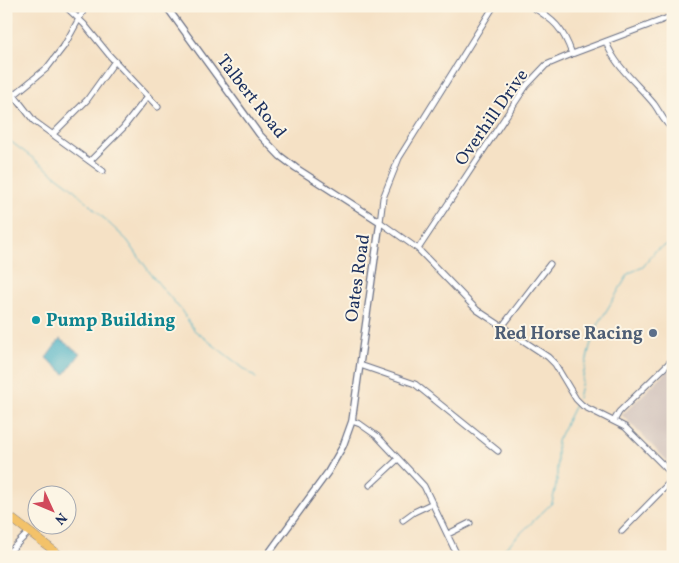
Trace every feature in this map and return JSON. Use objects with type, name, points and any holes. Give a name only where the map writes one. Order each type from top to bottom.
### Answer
[{"type":"main road","points":[[6,514],[28,531]]},
{"type":"main road","points":[[34,536],[62,557]]},
{"type":"street","points":[[65,6],[158,107]]},
{"type":"street","points":[[14,96],[48,68],[64,46],[86,6]]},
{"type":"street","name":"Talbert Road","points":[[166,6],[264,140],[280,156],[296,168],[380,222]]},
{"type":"street","name":"Oates Road","points":[[266,557],[328,472],[343,446],[352,421],[383,198],[399,158],[494,6]]},
{"type":"street","points":[[531,6],[548,16],[560,27],[572,54]]},
{"type":"street","name":"Overhill Drive","points":[[418,248],[526,86],[546,66],[572,54],[673,16]]},
{"type":"street","points":[[606,42],[614,60],[654,104],[667,124],[673,129]]},
{"type":"street","points":[[53,134],[87,100],[115,62]]},
{"type":"street","points":[[6,85],[34,121],[103,171]]},
{"type":"street","points":[[90,161],[123,128],[148,96]]},
{"type":"street","points":[[380,222],[418,248],[477,310],[501,328],[548,357],[555,364],[570,391],[584,406],[614,420],[630,432],[673,477],[622,531]]},
{"type":"street","points":[[501,328],[550,264]]},
{"type":"street","points":[[614,420],[619,412],[673,359]]},
{"type":"street","points":[[360,365],[415,384],[498,451]]},
{"type":"street","points":[[352,421],[377,436],[424,486],[458,557]]},
{"type":"street","points":[[370,485],[398,459]]},
{"type":"street","points":[[403,520],[414,512],[433,503]]},
{"type":"street","points":[[448,534],[470,523]]},
{"type":"street","points":[[6,555],[28,533]]},
{"type":"shaded area","points":[[673,365],[673,467],[622,415]]},
{"type":"water","points":[[60,339],[80,354],[65,374],[46,358]]},
{"type":"waterway","points":[[6,138],[70,186],[127,240],[153,277],[181,310],[194,330],[256,378]]},
{"type":"waterway","points":[[578,398],[590,346],[599,323],[629,273],[643,267],[656,250],[673,242]]},
{"type":"waterway","points":[[496,557],[552,503],[557,481],[557,441],[576,403]]},
{"type":"place","name":"Pump Building","points":[[36,320]]},
{"type":"place","name":"Red Horse Racing","points":[[653,333]]}]
